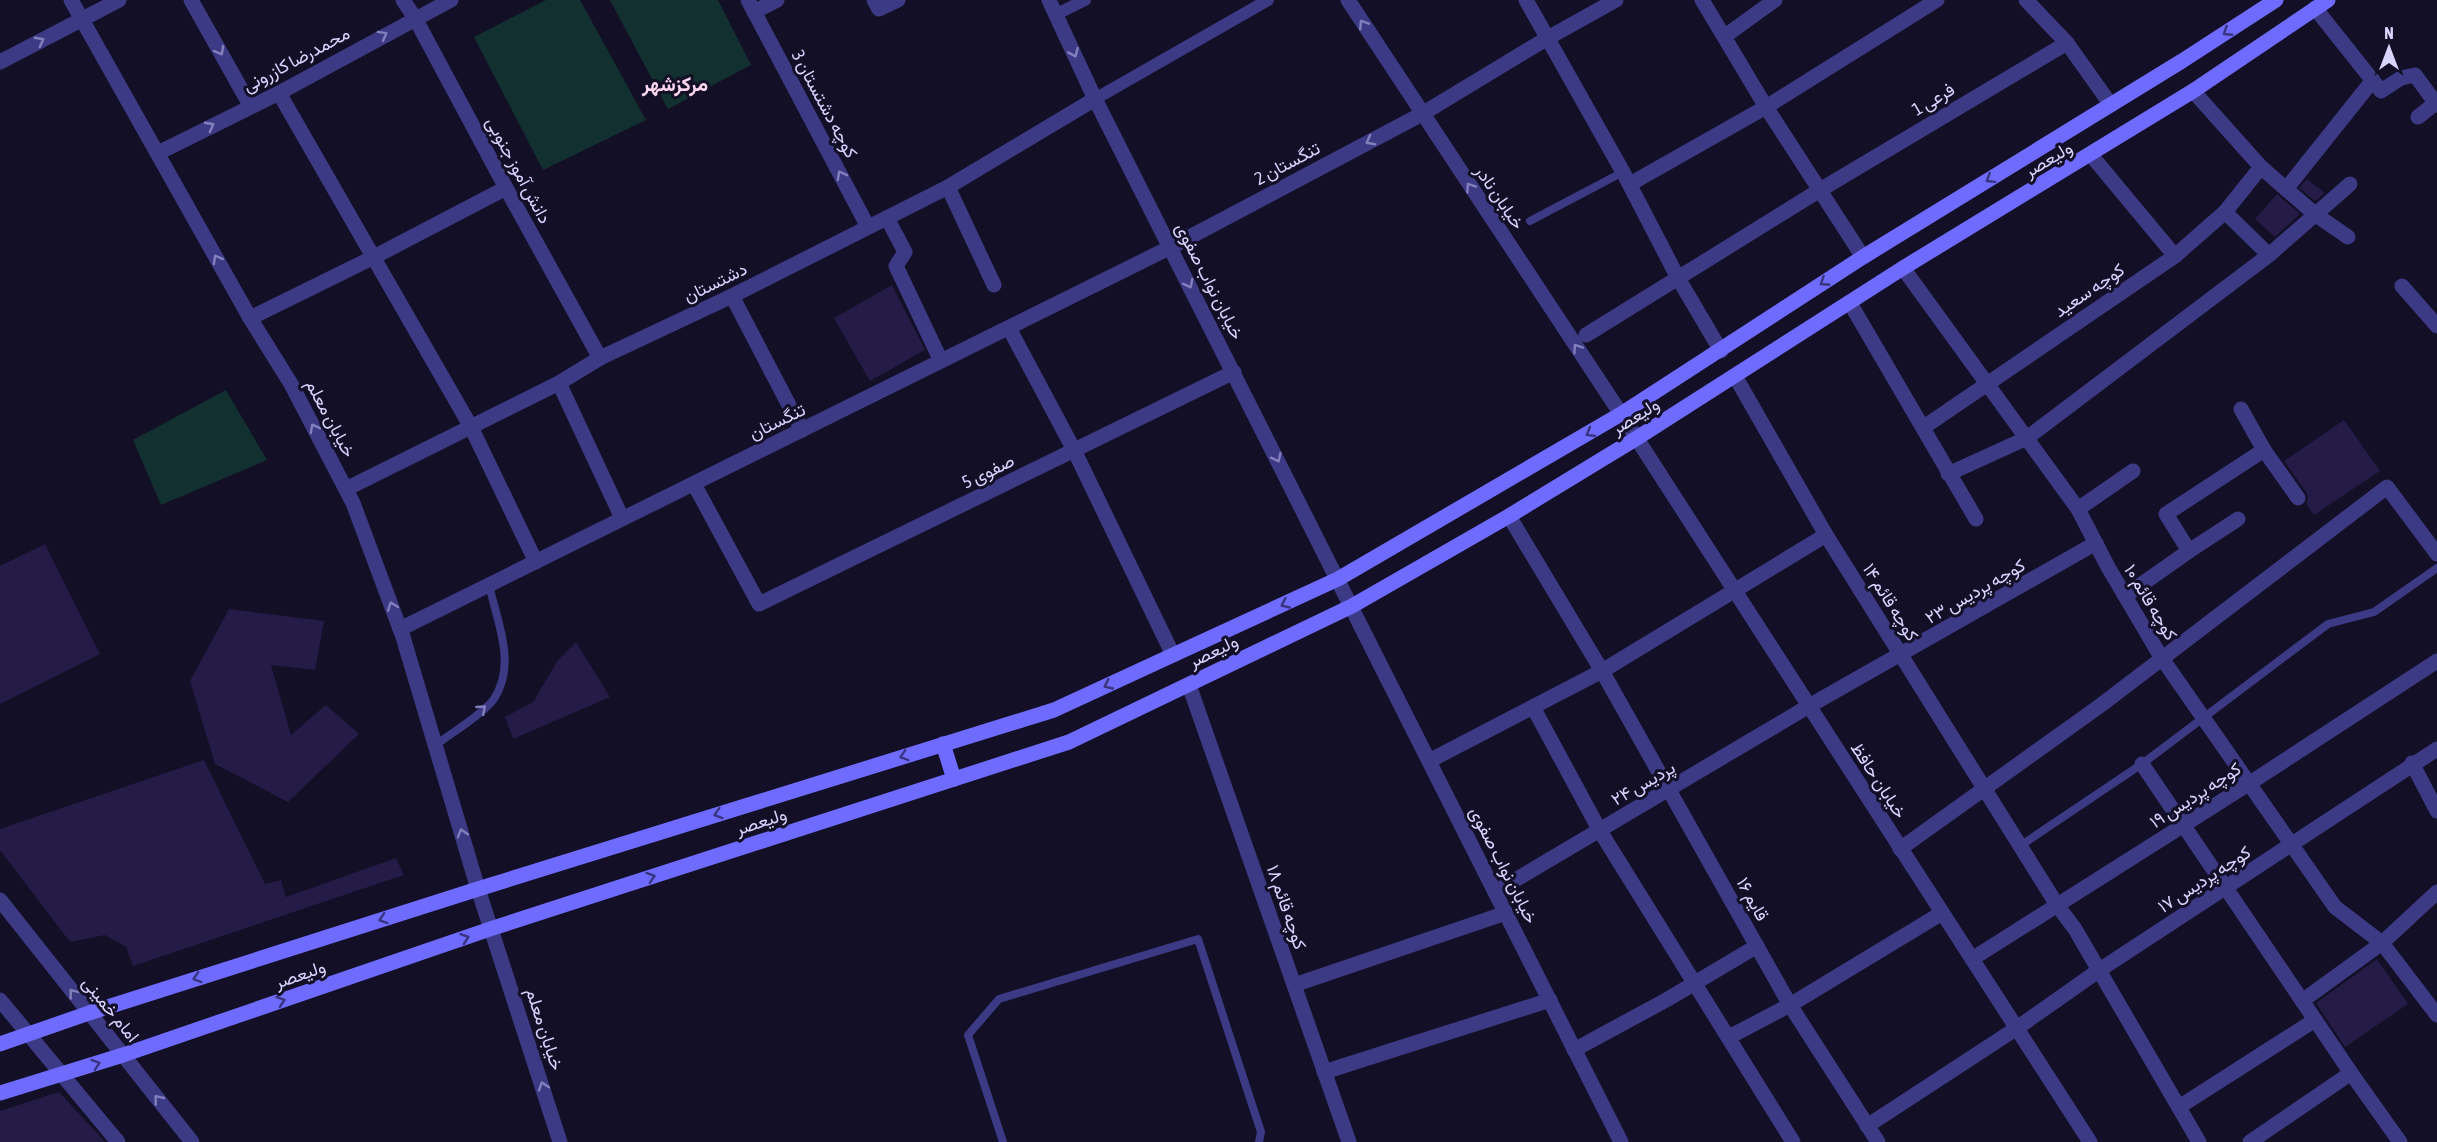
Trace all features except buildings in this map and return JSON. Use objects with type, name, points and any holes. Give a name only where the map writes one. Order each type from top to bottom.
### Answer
[{"type":"main road","name":"ولیعصر","points":[[0,1044],[89,1013],[478,889],[1054,710],[1338,579],[1622,414],[1863,257],[2111,105],[2270,2]]},
{"type":"main road","name":"ولیعصر","points":[[0,1093],[123,1055],[493,928],[1069,742],[1352,606],[1509,516],[1735,376],[1903,268],[2193,91],[2322,4]]},
{"type":"main road","points":[[943,744],[954,780]]},
{"type":"street","name":"خیابان معلم","points":[[71,0],[250,318],[291,384],[353,503],[400,629],[478,889],[493,928],[560,1142]]},
{"type":"street","points":[[0,62],[119,0]]},
{"type":"street","points":[[191,0],[250,105]]},
{"type":"street","name":"دانش آموز جنوبی","points":[[403,0],[415,18],[600,358]]},
{"type":"street","name":"محمدرضا کازرونی","points":[[158,153],[250,105],[279,93],[452,0]]},
{"type":"street","points":[[751,6],[777,0]]},
{"type":"street","points":[[876,4],[898,0]]},
{"type":"street","points":[[1053,7],[1085,0]]},
{"type":"street","points":[[1239,0],[1246,12]]},
{"type":"street","points":[[1095,99],[1268,0]]},
{"type":"street","name":"خیابان نادر","points":[[1348,0],[1636,438]]},
{"type":"street","points":[[1526,0],[1626,178],[1678,278],[1721,351]]},
{"type":"street","name":"تنگستان 2","points":[[1171,248],[1422,114],[1546,39],[1616,0]]},
{"type":"street","points":[[1702,0],[1766,107],[1863,257]]},
{"type":"street","points":[[1725,36],[1775,0]]},
{"type":"street","points":[[1626,178],[1766,107],[1937,0]]},
{"type":"street","points":[[2026,0],[2067,43],[2111,105]]},
{"type":"street","points":[[2322,4],[2381,92],[2401,78],[2415,75],[2437,103],[2418,117]]},
{"type":"street","name":"کوچه دشتستان 3","points":[[751,6],[868,227]]},
{"type":"street","name":"خیابان نواب صفوی","points":[[1053,7],[1095,99],[1621,1142]]},
{"type":"street","name":"فرعی 1","points":[[1586,335],[1820,190],[2067,43]]},
{"type":"street","points":[[2286,189],[2373,80]]},
{"type":"street","points":[[2193,91],[2261,167],[2316,215],[2348,237]]},
{"type":"street","points":[[279,93],[471,427],[536,562]]},
{"type":"street","name":"دشتستان","points":[[346,489],[559,383],[600,358],[732,296],[948,188],[1095,99]]},
{"type":"street","points":[[2091,155],[2175,256]]},
{"type":"street","name":"کوچه سعید","points":[[1924,427],[2175,256],[2226,212],[2261,167]]},
{"type":"street","points":[[1948,474],[2026,438],[2269,255],[2350,184]]},
{"type":"street","points":[[250,318],[506,188]]},
{"type":"street","points":[[948,188],[994,285]]},
{"type":"street","points":[[2226,212],[2269,255]]},
{"type":"street","points":[[887,218],[906,252],[896,266],[941,361]]},
{"type":"street","name":"تنگستان","points":[[400,629],[1171,248]]},
{"type":"street","name":"کوچه قائم ۱۰","points":[[1903,268],[2078,509],[2125,596],[2162,657],[2335,907],[2382,943],[2437,1015]]},
{"type":"street","points":[[2402,286],[2437,326]]},
{"type":"street","points":[[732,296],[802,430]]},
{"type":"street","points":[[1850,303],[1976,519]]},
{"type":"street","points":[[1009,328],[1074,450],[1173,655]]},
{"type":"street","name":"صفوی 5","points":[[694,484],[759,604],[1234,372]]},
{"type":"street","name":"کوچه قائم ۱۴","points":[[1735,376],[1826,535],[2057,905],[2075,929],[2179,1107],[2193,1140]]},
{"type":"street","points":[[559,383],[622,518]]},
{"type":"street","points":[[2241,409],[2264,450],[2298,498]]},
{"type":"street","name":"خیابان حافظ","points":[[1636,438],[2090,1142]]},
{"type":"street","points":[[2189,551],[2166,514],[2264,450]]},
{"type":"street","points":[[2078,509],[2133,471]]},
{"type":"street","points":[[1900,849],[2101,705],[2387,487],[2437,554]]},
{"type":"street","name":"قایم ۱۶","points":[[1509,516],[1602,671],[1790,1005],[1878,1142]]},
{"type":"street","points":[[2125,596],[2238,519]]},
{"type":"street","points":[[1430,761],[1602,671],[1826,535]]},
{"type":"street","name":"کوچه پردیس ۲۳","points":[[1809,706],[1901,656],[2096,543]]},
{"type":"street","name":"کوچه پردیس ۱۹","points":[[1972,959],[2250,783],[2437,661]]},
{"type":"street","name":"کوچه قائم ۱۸","points":[[1189,685],[1349,1142]]},
{"type":"street","name":"پردیس ۲۴","points":[[1495,892],[1809,706]]},
{"type":"street","points":[[1533,707],[1600,831],[1793,1142]]},
{"type":"street","name":"کوچه پردیس ۱۷","points":[[1868,1126],[2018,1028],[2098,971],[2437,749]]},
{"type":"street","points":[[2142,764],[2400,1142]]},
{"type":"street","points":[[2412,764],[2437,811]]},
{"type":"street","points":[[2302,1001],[2382,943],[2437,892]]},
{"type":"street","name":"امام خمینی","points":[[0,900],[192,1142]]},
{"type":"street","points":[[1294,985],[1506,913]]},
{"type":"street","points":[[1729,1037],[1790,1005],[1942,913]]},
{"type":"street","points":[[1574,1050],[1757,946]]},
{"type":"street","points":[[0,1000],[118,1142]]},
{"type":"street","points":[[1324,1072],[1550,1000]]},
{"type":"street","points":[[2179,1107],[2315,1020]]},
{"type":"street","points":[[2250,1142],[2351,1073]]},
{"type":"lane","points":[[1530,221],[1626,178]]},
{"type":"lane","points":[[2020,846],[2142,764],[2328,624],[2374,612],[2437,568]]},
{"type":"lane","points":[[435,744],[469,721],[494,699],[504,670],[504,642],[489,585]]},
{"type":"lane","points":[[1003,1142],[968,1035],[999,999],[1198,939],[1261,1132],[1260,1142]]},
{"type":"green space","points":[[546,0],[580,0],[646,120],[543,170],[474,37]]},
{"type":"green space","points":[[610,0],[718,0],[751,65],[668,109]]},
{"type":"green space","points":[[226,390],[267,460],[161,505],[133,440]]},
{"type":"district","name":"مرکزشهر","points":[[675,83]]}]
